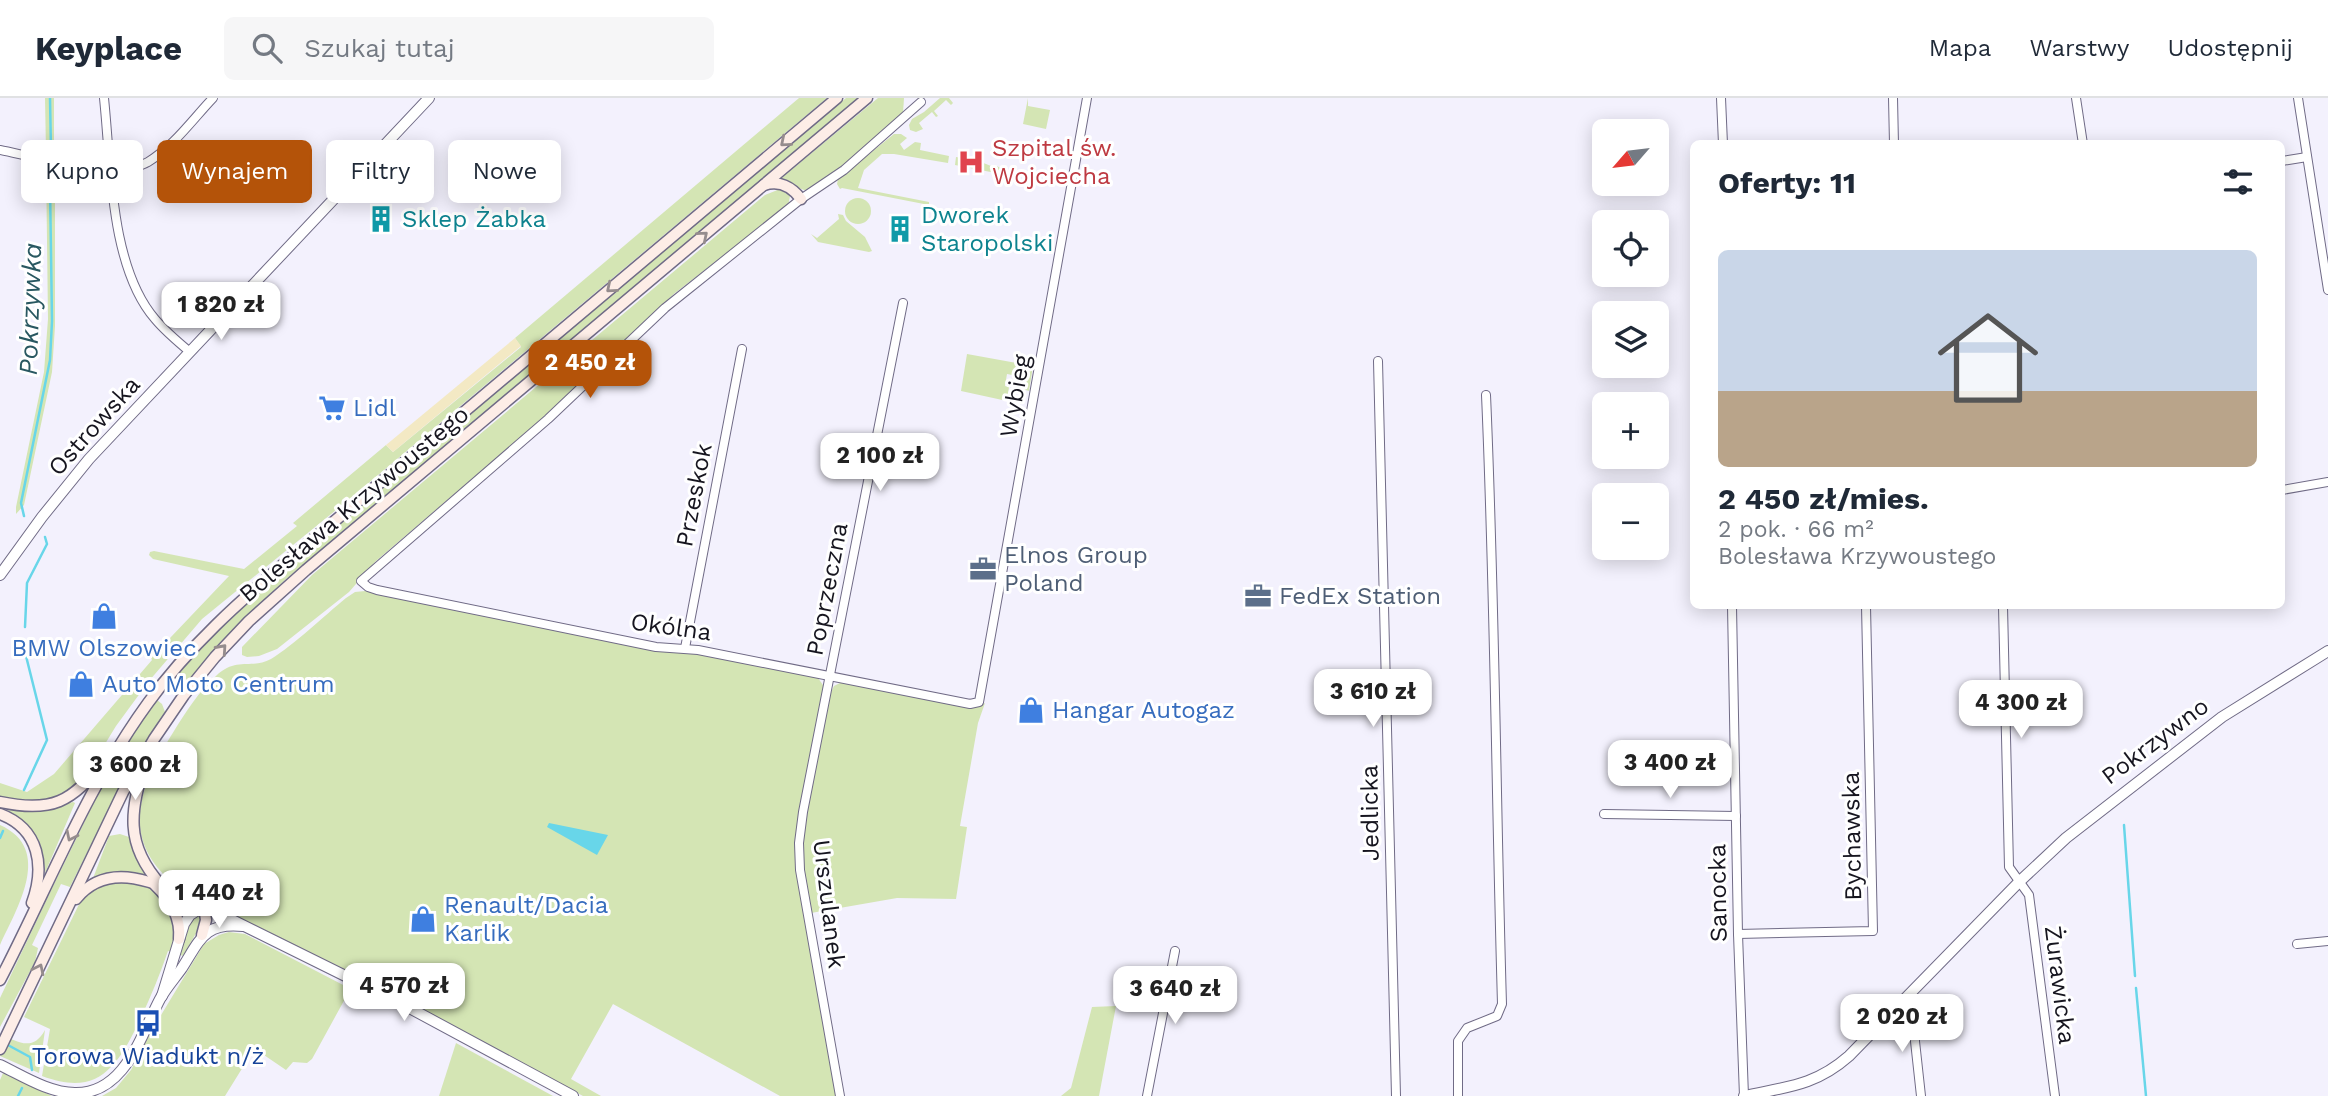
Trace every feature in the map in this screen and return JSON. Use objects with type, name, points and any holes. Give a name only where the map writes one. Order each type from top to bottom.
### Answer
[{"type":"main road","name":"Bolesława Krzywoustego","points":[[0,980],[94,790],[148,702],[188,653],[240,601],[837,98]]},
{"type":"main road","name":"Bolesława Krzywoustego","points":[[0,1049],[123,792],[154,739],[210,663],[273,598],[867,98]]},
{"type":"main road","points":[[764,185],[780,184],[795,192],[801,199]]},
{"type":"main road","points":[[0,802],[37,806],[69,798],[84,786],[127,733]]},
{"type":"main road","points":[[154,739],[139,782],[132,819],[139,852],[161,885]]},
{"type":"main road","points":[[0,814],[27,832],[38,855],[38,884],[21,939]]},
{"type":"main road","points":[[65,916],[81,893],[94,884],[119,877],[161,885],[204,906],[206,920],[202,935]]},
{"type":"main road","points":[[149,882],[171,903],[179,922],[179,939]]},
{"type":"street","points":[[104,98],[109,140]]},
{"type":"street","points":[[143,164],[151,160],[213,98]]},
{"type":"street","name":"Ostrowska","points":[[0,575],[74,477],[429,98]]},
{"type":"street","name":"Wybieg","points":[[979,702],[1087,98]]},
{"type":"street","points":[[1721,98],[1723,140]]},
{"type":"street","points":[[1893,98],[1894,140]]},
{"type":"street","points":[[2077,98],[2082,140]]},
{"type":"street","points":[[2298,98],[2328,290]]},
{"type":"street","points":[[801,199],[852,163],[921,102]]},
{"type":"street","points":[[0,150],[21,154]]},
{"type":"street","points":[[2285,161],[2307,157]]},
{"type":"street","name":"Okólna","points":[[801,199],[665,308],[548,419],[361,581],[377,590],[656,647],[685,648],[970,704],[979,702]]},
{"type":"street","points":[[116,203],[128,274],[155,319],[190,352]]},
{"type":"street","name":"Poprzeczna","points":[[830,676],[903,303]]},
{"type":"street","name":"Przeskok","points":[[685,648],[742,349]]},
{"type":"street","name":"Jedlicka","points":[[1378,361],[1396,1096]]},
{"type":"street","points":[[1458,1096],[1458,1041],[1467,1028],[1496,1016],[1502,1004],[1486,395]]},
{"type":"street","points":[[2285,489],[2328,482]]},
{"type":"street","name":"Sanocka","points":[[1732,609],[1744,1096]]},
{"type":"street","name":"Bychawska","points":[[1738,934],[1873,931],[1866,609]]},
{"type":"street","points":[[2003,609],[2009,867],[2020,881]]},
{"type":"street","name":"Pokrzywno","points":[[1744,1096],[1805,1083],[1823,1076],[1849,1056],[2020,881],[2090,819],[2236,706],[2328,651]]},
{"type":"street","name":"Urszulanek","points":[[830,676],[803,812],[799,857],[840,1096]]},
{"type":"street","points":[[1604,814],[1736,816]]},
{"type":"street","name":"Żurawicka","points":[[2020,881],[2029,895],[2056,1096]]},
{"type":"street","points":[[162,996],[188,918],[204,906],[404,1005],[573,1096]]},
{"type":"street","points":[[0,1065],[57,1091],[84,1093],[101,1087],[123,1070],[162,996],[202,935],[223,927],[248,927]]},
{"type":"street","points":[[2297,944],[2328,940]]},
{"type":"street","points":[[1147,1096],[1175,951]]},
{"type":"street","points":[[1901,1003],[1913,1023],[1921,1096]]},
{"type":"green space","points":[[45,98],[54,98],[54,140],[46,140]]},
{"type":"green space","points":[[799,98],[827,98],[352,497],[202,619],[149,681],[116,726],[83,780],[68,793],[52,799],[29,801],[0,797],[0,783],[27,792],[54,774],[151,658],[229,576],[153,559],[149,555],[150,552],[244,569],[297,526],[293,523],[386,445],[393,452],[521,347],[515,338]]},
{"type":"green space","points":[[846,98],[859,98],[285,580],[240,622],[183,687],[177,677],[178,673],[224,624],[269,583]]},
{"type":"green space","points":[[878,98],[904,98],[903,113],[843,166],[809,190],[779,180]]},
{"type":"green space","points":[[940,98],[949,98],[953,103],[951,105],[946,100],[934,111],[938,116],[932,112],[919,123],[923,129],[916,132],[910,130],[912,119]]},
{"type":"green space","points":[[1028,98],[1028,106],[1050,110],[1046,129],[1023,124]]},
{"type":"green space","points":[[894,134],[907,138],[900,144],[904,150],[915,142],[921,143],[920,150],[949,156],[948,163],[882,154],[864,170],[858,188],[929,202],[929,205],[840,189],[837,184],[838,179]]},
{"type":"green space","points":[[965,152],[968,153],[966,159],[977,164],[980,158],[981,162],[996,168],[997,166],[1016,177],[955,165],[956,157],[963,158]]},
{"type":"green space","points":[[780,189],[790,196],[788,206],[675,293],[554,409],[376,561],[349,592],[277,649],[259,656],[242,655],[242,647],[312,575],[765,195]]},
{"type":"green space","points":[[858,198],[867,202],[871,211],[867,220],[858,224],[849,220],[845,211],[849,202]]},
{"type":"green space","points":[[47,203],[55,203],[55,326],[52,372],[24,505],[16,514],[44,372],[48,319]]},
{"type":"green space","points":[[838,214],[843,215],[846,221],[865,237],[872,251],[818,242],[811,234],[817,238],[839,219]]},
{"type":"green space","points":[[967,354],[1033,366],[1029,391],[1022,389],[1024,377],[1007,374],[1007,401],[961,391]]},
{"type":"green space","points":[[365,591],[816,675],[825,688],[799,811],[795,853],[836,1096],[780,1096],[613,1004],[571,1079],[601,1096],[583,1096],[408,1002],[178,887],[159,869],[147,851],[141,832],[140,812],[151,772],[193,702],[224,670],[231,666],[271,659],[346,598],[355,592]]},
{"type":"green space","points":[[842,682],[976,707],[985,703],[978,723],[960,826],[967,827],[956,899],[897,898],[811,913],[803,863],[803,831],[829,696],[834,686]]},
{"type":"green space","points":[[157,700],[165,712],[126,774],[70,887],[61,884],[32,945],[38,948],[35,962],[0,1027],[0,998],[56,880],[102,786],[127,743]]},
{"type":"green space","points":[[75,803],[45,873],[39,841],[24,823],[6,809],[41,811]]},
{"type":"green space","points":[[0,825],[16,836],[25,849],[28,864],[22,897],[0,945]]},
{"type":"green space","points":[[120,834],[129,837],[150,876],[92,881],[109,836]]},
{"type":"green space","points":[[112,881],[141,884],[154,890],[167,904],[174,933],[171,952],[168,951],[129,1042],[111,1067],[90,1081],[76,1083],[42,1076],[50,1029],[24,1017],[85,892]]},
{"type":"green space","points":[[200,912],[202,923],[183,956],[178,954],[189,926]]},
{"type":"green space","points":[[229,932],[245,934],[347,987],[346,997],[312,1059],[307,1063],[293,1062],[286,1070],[261,1053],[251,1054],[225,1096],[102,1096],[116,1088],[131,1070],[204,944]]},
{"type":"green space","points":[[1116,1006],[1099,1096],[1061,1096],[1071,1088],[1092,1007]]},
{"type":"green space","points":[[45,1030],[39,1073],[0,1056],[0,1034],[19,1042],[30,1043]]},
{"type":"green space","points":[[456,1043],[553,1096],[439,1096]]},
{"type":"green space","points":[[3,1073],[52,1096],[0,1096]]},
{"type":"sand","points":[[515,338],[521,346],[393,452],[386,445]]},
{"type":"water","points":[[549,823],[608,835],[597,855],[547,827]]},
{"type":"waterway","name":"Pokrzywka","points":[[50,98],[51,140]]},
{"type":"waterway","name":"Pokrzywka","points":[[24,516],[21,503],[50,360],[50,203]]},
{"type":"waterway","name":"Pokrzywka","points":[[25,627],[27,583],[47,544],[45,537]]},
{"type":"waterway","name":"Pokrzywka","points":[[24,790],[47,740],[25,652]]},
{"type":"waterway","points":[[2124,825],[2135,976]]},
{"type":"waterway","name":"Pokrzywka","points":[[0,838],[3,831]]},
{"type":"waterway","points":[[2136,988],[2146,1096]]},
{"type":"waterway","name":"Pokrzywka","points":[[6,1044],[30,1057],[32,1070]]},
{"type":"waterway","name":"Pokrzywka","points":[[18,1096],[22,1088]]},
{"type":"place","name":"Szpital św. Wojciecha","points":[[971,162]]},
{"type":"place","name":"Sklep Żabka","points":[[381,219]]},
{"type":"place","name":"Dworek Staropolski","points":[[900,229]]},
{"type":"place","name":"Lidl","points":[[332,408]]},
{"type":"place","name":"Elnos Group Poland","points":[[983,569]]},
{"type":"place","name":"FedEx Station","points":[[1258,596]]},
{"type":"place","name":"BMW Olszowiec","points":[[104,616]]},
{"type":"place","name":"Auto Moto Centrum","points":[[81,684]]},
{"type":"place","name":"Hangar Autogaz","points":[[1031,710]]},
{"type":"place","name":"Renault/Dacia Karlik","points":[[423,919]]},
{"type":"place","name":"Torowa Wiadukt n/ż","points":[[148,1023]]}]
